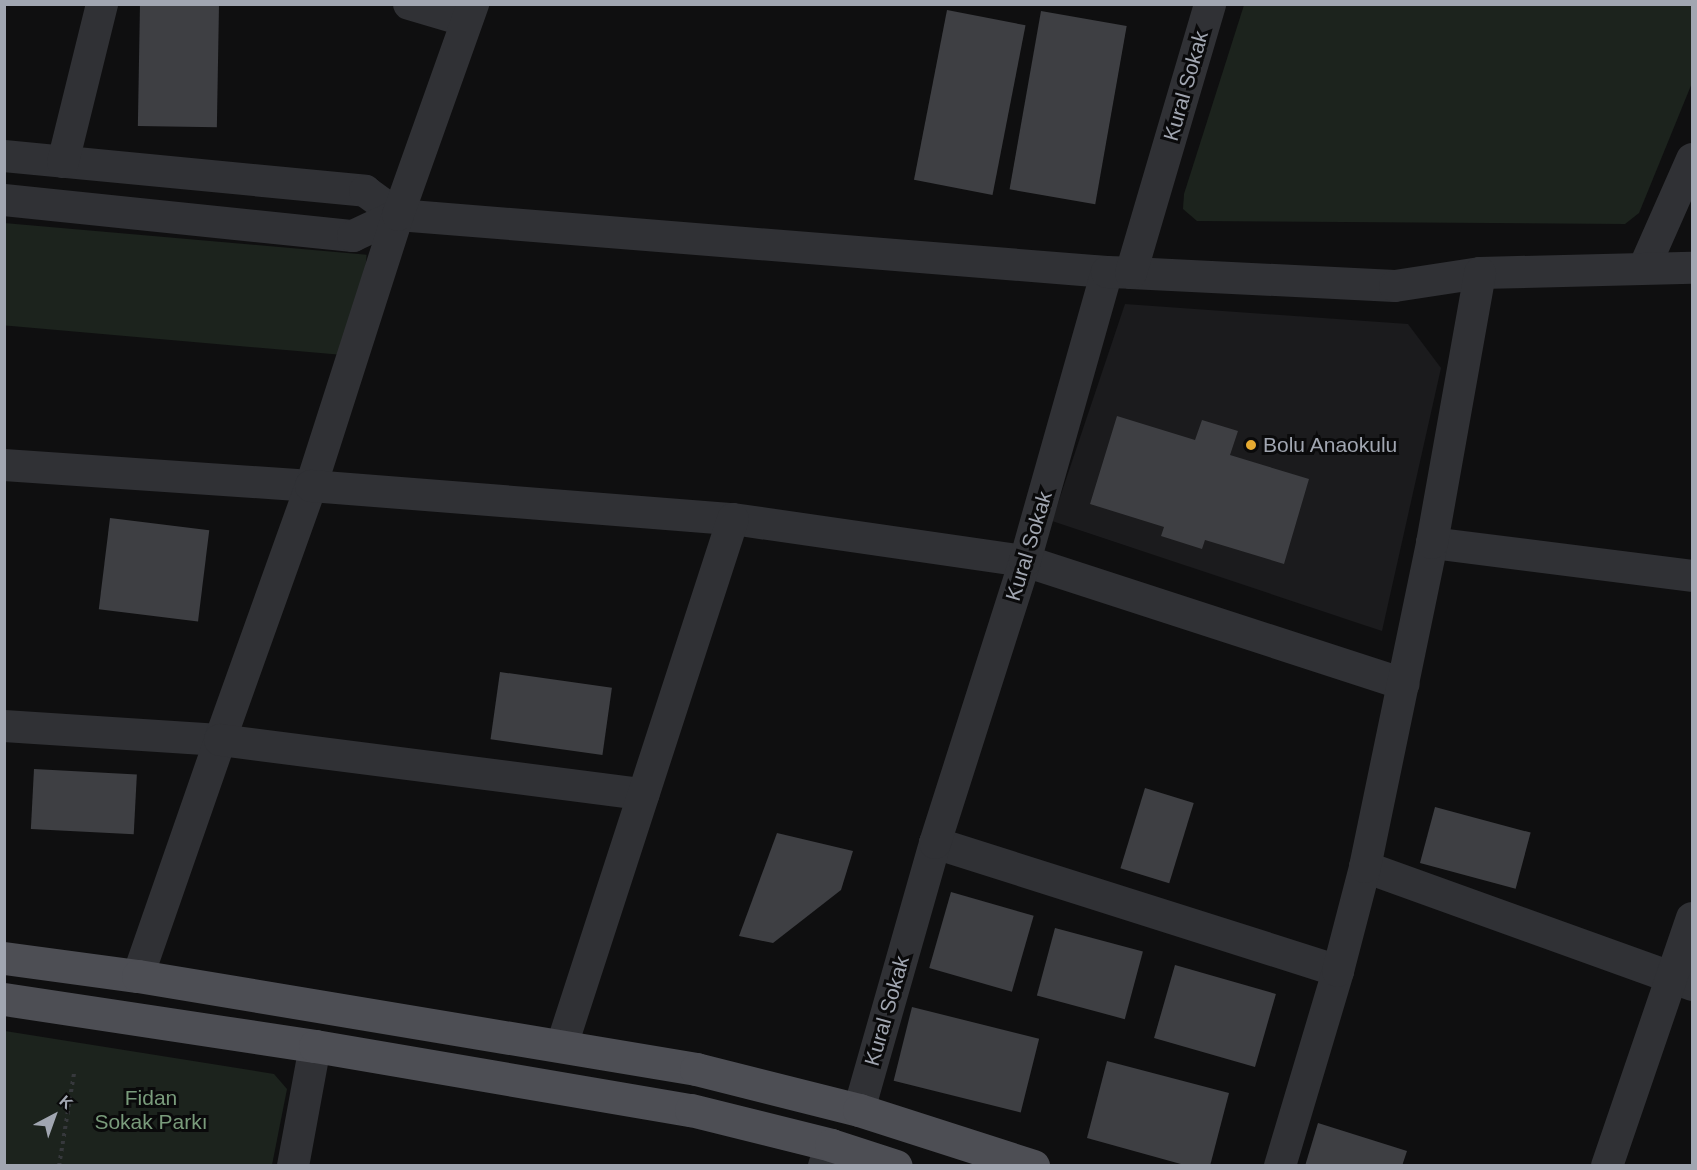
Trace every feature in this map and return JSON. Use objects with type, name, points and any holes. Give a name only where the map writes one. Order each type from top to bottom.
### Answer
[{"type":"main road","points":[[4,958],[138,976],[696,1069],[859,1110],[1033,1166]]},
{"type":"main road","points":[[4,999],[315,1046],[692,1110],[827,1155],[896,1166]]},
{"type":"street","points":[[63,162],[102,4]]},
{"type":"street","points":[[138,976],[311,486],[398,215],[470,13],[409,4]]},
{"type":"street","name":"Kural Sokak","points":[[859,1110],[935,843],[1119,272],[1210,4]]},
{"type":"street","points":[[4,156],[365,191],[398,215]]},
{"type":"street","points":[[1644,268],[1692,159]]},
{"type":"street","points":[[4,200],[352,236],[398,215],[1119,272],[1395,286],[1480,273],[1692,268]]},
{"type":"street","points":[[1280,1166],[1338,971],[1365,867],[1432,543],[1480,273]]},
{"type":"street","points":[[4,465],[733,519],[1025,561],[1404,684]]},
{"type":"street","points":[[562,1045],[733,519]]},
{"type":"street","points":[[1432,543],[1692,576]]},
{"type":"street","points":[[4,726],[220,740],[644,794]]},
{"type":"street","points":[[935,843],[1338,971]]},
{"type":"street","points":[[1365,867],[1682,981]]},
{"type":"street","points":[[1607,1166],[1682,981],[1692,918]]},
{"type":"street","points":[[293,1166],[315,1046]]},
{"type":"path","points":[[58,1166],[74,1073]]},
{"type":"shaded area","name":"Bolu Anaokulu","points":[[1125,304],[1408,324],[1441,368],[1382,631],[1052,521]]},
{"type":"green space","points":[[1244,5],[1692,5],[1692,83],[1639,213],[1625,224],[1197,221],[1183,209],[1184,194]]},
{"type":"green space","points":[[4,223],[367,255],[358,356],[4,325]]},
{"type":"green space","name":"Fidan Sokak Parkı","points":[[5,1031],[274,1074],[287,1089],[272,1165],[5,1165]]},
{"type":"building","points":[[140,4],[219,5],[217,127],[138,126]]},
{"type":"building","points":[[947,10],[1026,25],[993,195],[914,180]]},
{"type":"building","points":[[1041,11],[1127,26],[1095,204],[1010,189]]},
{"type":"building","points":[[1117,416],[1195,440],[1202,420],[1238,431],[1230,455],[1309,479],[1284,564],[1205,540],[1202,549],[1161,536],[1164,527],[1090,504]]},
{"type":"building","points":[[110,518],[209,530],[198,622],[99,609]]},
{"type":"building","points":[[500,672],[612,688],[602,755],[491,739]]},
{"type":"building","points":[[34,769],[137,774],[134,834],[31,829]]},
{"type":"building","points":[[1145,788],[1194,803],[1169,883],[1120,868]]},
{"type":"building","points":[[1435,807],[1531,833],[1516,889],[1420,863]]},
{"type":"building","points":[[777,833],[853,851],[841,890],[773,943],[739,936]]},
{"type":"building","points":[[951,892],[1034,916],[1012,992],[929,968]]},
{"type":"building","points":[[1055,928],[1143,952],[1125,1019],[1037,996]]},
{"type":"building","points":[[1175,965],[1276,994],[1255,1067],[1154,1038]]},
{"type":"building","points":[[912,1007],[1039,1039],[1021,1112],[894,1081]]},
{"type":"building","points":[[1107,1061],[1229,1093],[1210,1166],[1188,1166],[1087,1138]]},
{"type":"building","points":[[1318,1123],[1407,1151],[1402,1166],[1305,1166]]},
{"type":"place","name":"Bolu Anaokulu","points":[[1251,445]]}]
